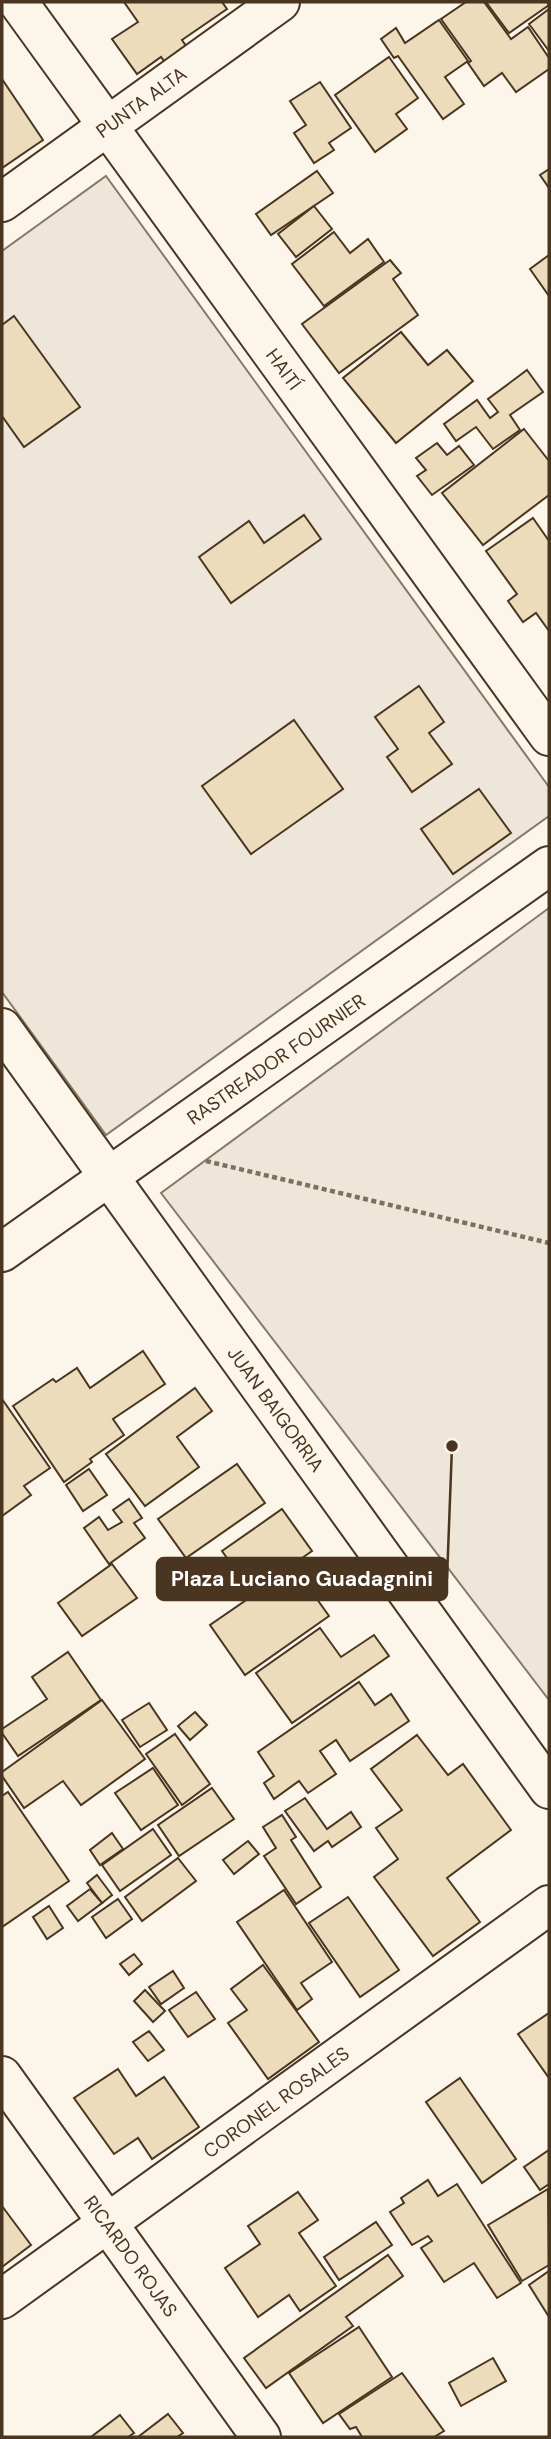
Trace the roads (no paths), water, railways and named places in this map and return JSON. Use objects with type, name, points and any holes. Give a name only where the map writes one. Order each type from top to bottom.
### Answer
[{"type":"street","name":"HAITÍ","points":[[18,2],[549,736]]},
{"type":"street","name":"PUNTA ALTA","points":[[2,202],[280,2]]},
{"type":"street","name":"RASTREADOR FOURNIER","points":[[2,1252],[549,866]]},
{"type":"street","name":"JUAN BAIGORRIA","points":[[2,1028],[549,1789]]},
{"type":"street","name":"CORONEL ROSALES","points":[[2,2299],[549,1905]]},
{"type":"street","name":"RICARDO ROJAS","points":[[2,2076],[261,2437]]},
{"type":"place","name":"Plaza Luciano Guadagnini","points":[[452,1446]]}]
